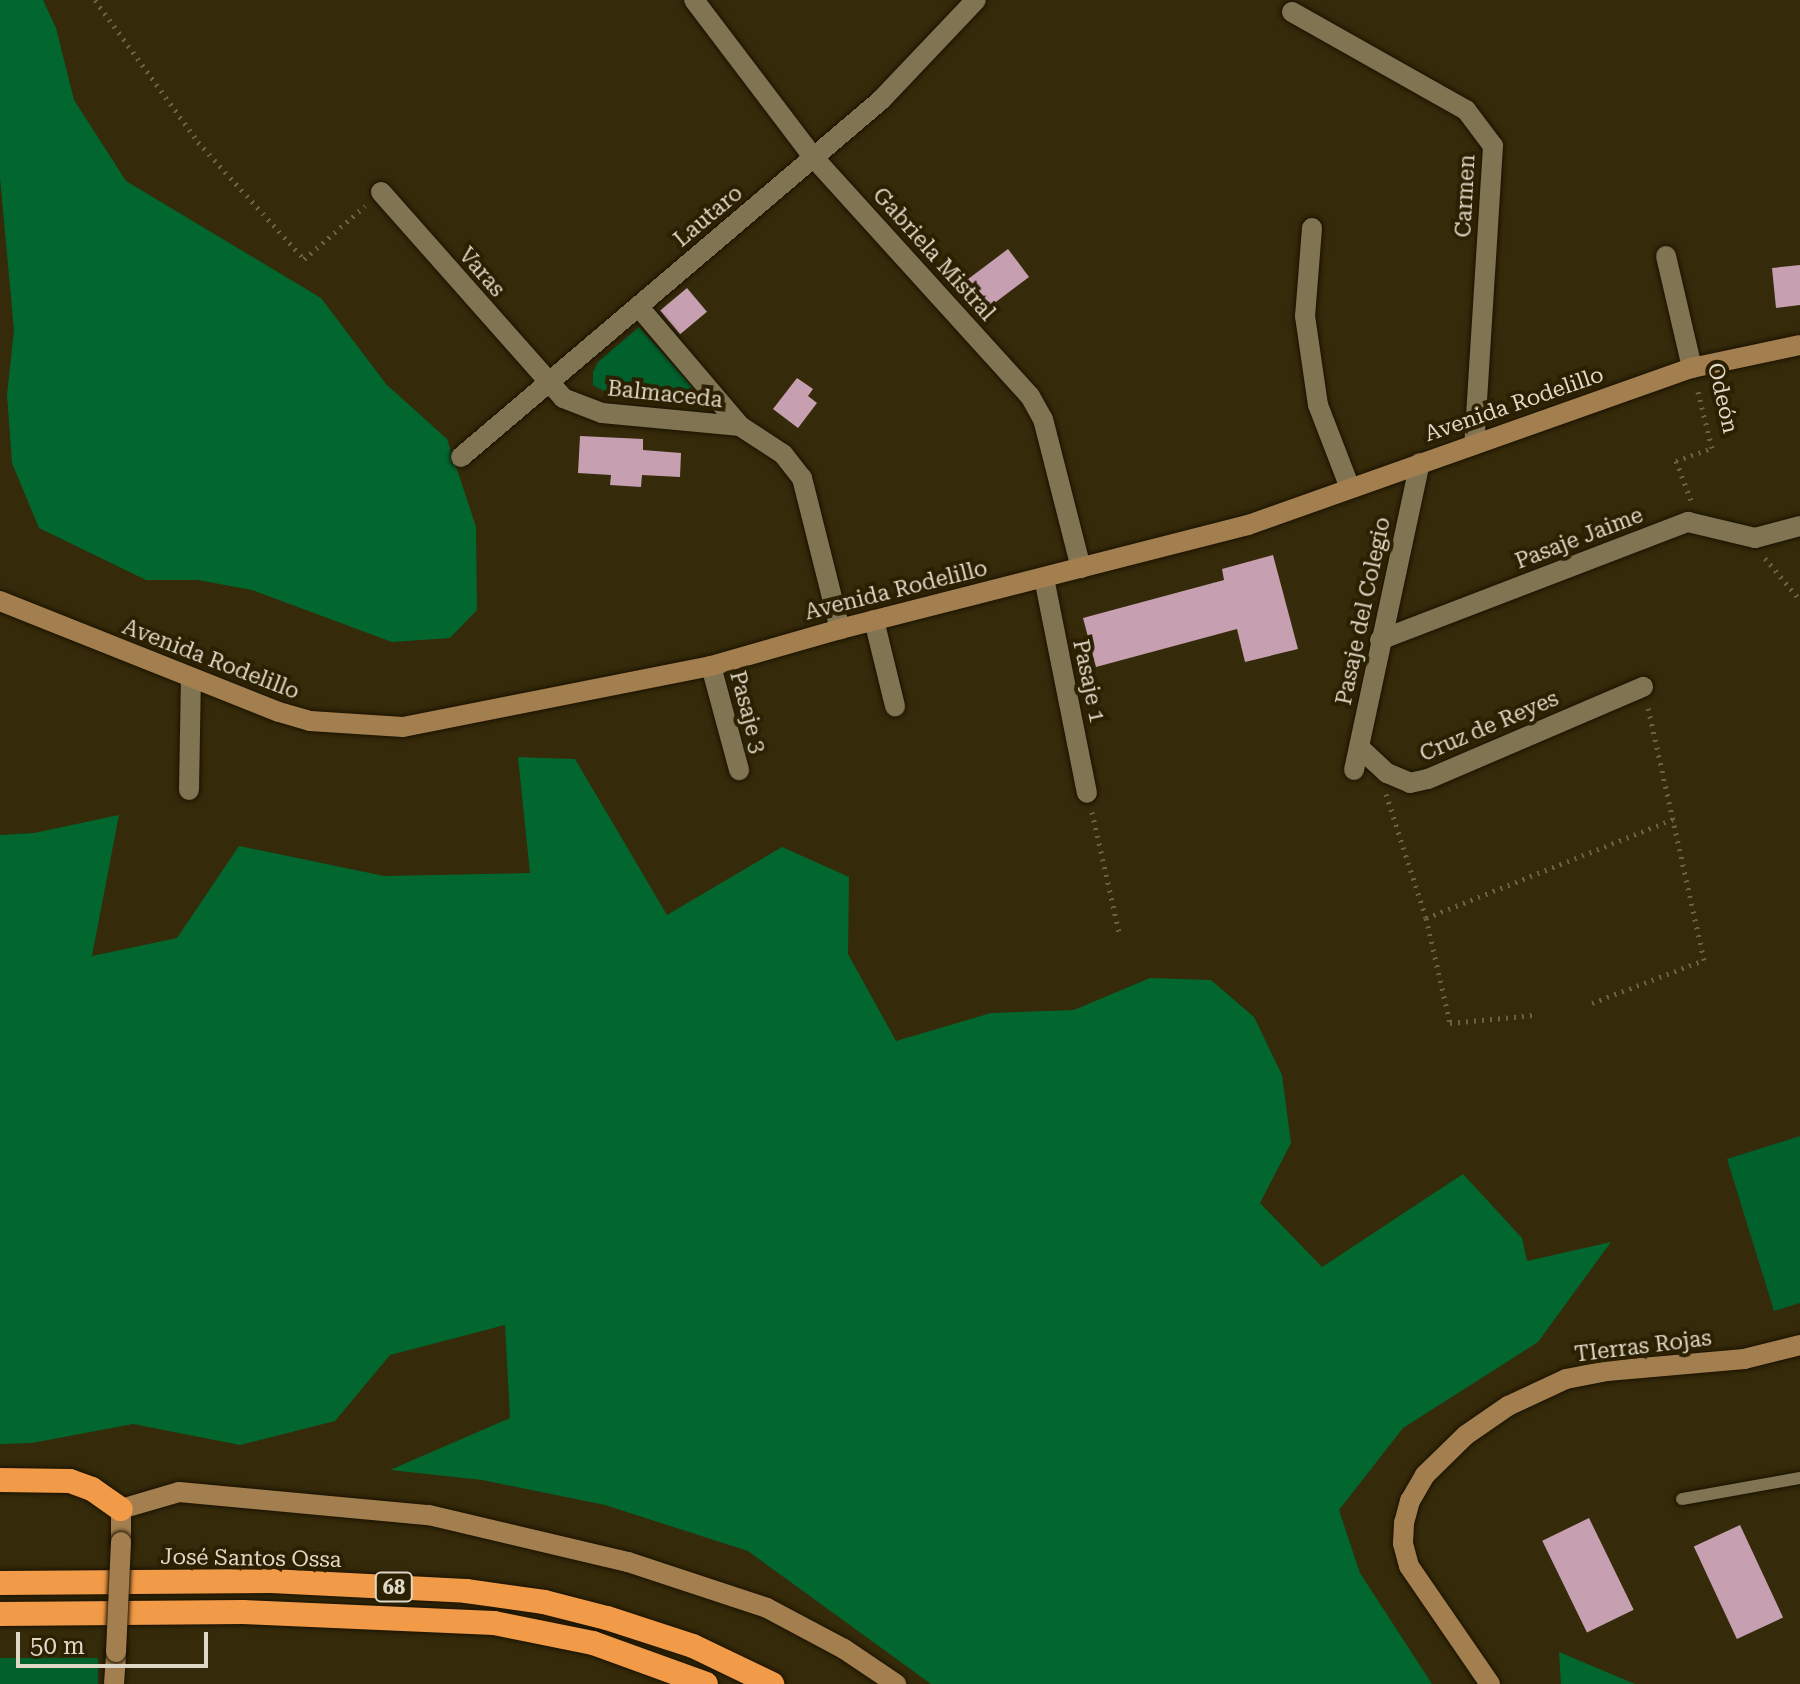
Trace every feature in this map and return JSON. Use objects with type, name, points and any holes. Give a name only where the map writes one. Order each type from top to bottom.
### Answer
[{"type":"highway","points":[[0,1480],[70,1481],[92,1489],[121,1509]]},
{"type":"highway","name":"José Santos Ossa","points":[[0,1583],[271,1581],[466,1591],[544,1602],[607,1618],[693,1646],[772,1684]]},
{"type":"highway","name":"68","points":[[2,1615],[243,1612],[494,1623],[593,1643],[706,1684]]},
{"type":"street","name":"Gabriela Mistral","points":[[694,0],[814,158],[1030,396],[1043,419],[1081,568]]},
{"type":"street","name":"Lautaro","points":[[461,457],[814,158],[903,79],[976,0]]},
{"type":"street","name":"Carmen","points":[[1292,12],[1466,110],[1493,146],[1474,444]]},
{"type":"street","name":"Varas","points":[[381,192],[548,383]]},
{"type":"street","points":[[1312,228],[1305,316],[1311,360],[1318,405],[1350,488]]},
{"type":"street","name":"Odeón","points":[[1666,256],[1692,368]]},
{"type":"street","name":"Balmaceda","points":[[638,306],[740,426],[783,454],[802,478],[840,629]]},
{"type":"street","name":"Avenida Rodelillo","points":[[0,601],[191,680],[310,721],[403,727],[711,666],[874,620],[1248,525],[1692,368],[1800,345]]},
{"type":"street","name":"Balmaceda","points":[[548,383],[563,398],[602,413],[740,426]]},
{"type":"street","name":"Pasaje del Colegio","points":[[1354,770],[1420,463]]},
{"type":"street","name":"Pasaje Jaime","points":[[1380,640],[1688,522],[1755,538],[1800,526]]},
{"type":"street","name":"Pasaje 1","points":[[1044,578],[1087,793]]},
{"type":"street","points":[[874,620],[895,706]]},
{"type":"street","name":"Pasaje 3","points":[[711,666],[739,770]]},
{"type":"street","points":[[189,790],[191,680]]},
{"type":"street","name":"Cruz de Reyes","points":[[1387,773],[1410,783],[1428,779],[1643,687]]},
{"type":"street","points":[[1360,748],[1387,773]]},
{"type":"street","name":"TIerras Rojas","points":[[1490,1684],[1409,1566],[1403,1543],[1404,1523],[1410,1501],[1425,1475],[1466,1435],[1508,1406],[1566,1379],[1607,1371],[1744,1359],[1800,1345]]},
{"type":"street","points":[[114,1684],[121,1509],[179,1492],[429,1515],[628,1562],[767,1608],[844,1649],[896,1684]]},
{"type":"lane","points":[[1682,1499],[1800,1478]]},
{"type":"path","points":[[95,0],[198,142],[304,259],[381,192]]},
{"type":"path","name":"Odeón","points":[[1692,368],[1712,448],[1676,461],[1700,525]]},
{"type":"path","points":[[1755,538],[1765,558],[1800,600]]},
{"type":"path","points":[[1592,1003],[1704,960],[1643,687]]},
{"type":"path","points":[[1387,773],[1386,801],[1426,918],[1450,1023],[1533,1015]]},
{"type":"path","points":[[1087,793],[1119,932]]},
{"type":"path","points":[[1426,918],[1673,819]]},
{"type":"green space","points":[[0,0],[43,0],[56,28],[74,100],[126,181],[321,298],[386,384],[447,439],[476,527],[477,610],[450,638],[392,642],[252,590],[198,580],[146,580],[39,528],[12,463],[7,395],[14,330],[0,178]]},
{"type":"green space","points":[[639,327],[705,401],[611,395],[593,385],[593,372],[598,362]]},
{"type":"green space","points":[[518,757],[575,759],[667,915],[782,847],[849,877],[848,954],[896,1041],[991,1013],[1074,1010],[1150,978],[1211,980],[1254,1017],[1282,1075],[1291,1143],[1260,1203],[1322,1267],[1463,1174],[1522,1238],[1527,1261],[1611,1242],[1538,1342],[1403,1428],[1339,1510],[1360,1573],[1432,1684],[931,1684],[748,1551],[605,1505],[482,1480],[390,1470],[510,1418],[505,1325],[390,1355],[335,1421],[240,1445],[133,1424],[32,1443],[0,1444],[0,835],[34,833],[119,815],[92,956],[177,938],[239,846],[384,876],[530,873]]},
{"type":"green space","points":[[1800,1136],[1800,1303],[1774,1311],[1727,1159]]},
{"type":"green space","points":[[1559,1652],[1635,1684],[1561,1684]]},
{"type":"green space","points":[[0,1658],[98,1658],[98,1684],[0,1684]]},
{"type":"building","points":[[1008,249],[1029,277],[986,309],[965,281]]},
{"type":"building","points":[[1800,265],[1800,305],[1776,308],[1772,268]]},
{"type":"building","points":[[687,288],[707,312],[680,334],[660,310]]},
{"type":"building","points":[[797,378],[813,389],[808,396],[817,403],[798,428],[773,409]]},
{"type":"building","points":[[580,436],[643,439],[643,450],[681,453],[680,477],[642,475],[641,487],[610,485],[611,475],[578,473]]},
{"type":"building","points":[[1273,555],[1298,649],[1245,662],[1237,629],[1096,667],[1083,618],[1224,580],[1222,569]]},
{"type":"building","points":[[1589,1518],[1634,1610],[1587,1632],[1542,1541]]},
{"type":"building","points":[[1740,1525],[1783,1617],[1737,1639],[1694,1547]]}]
